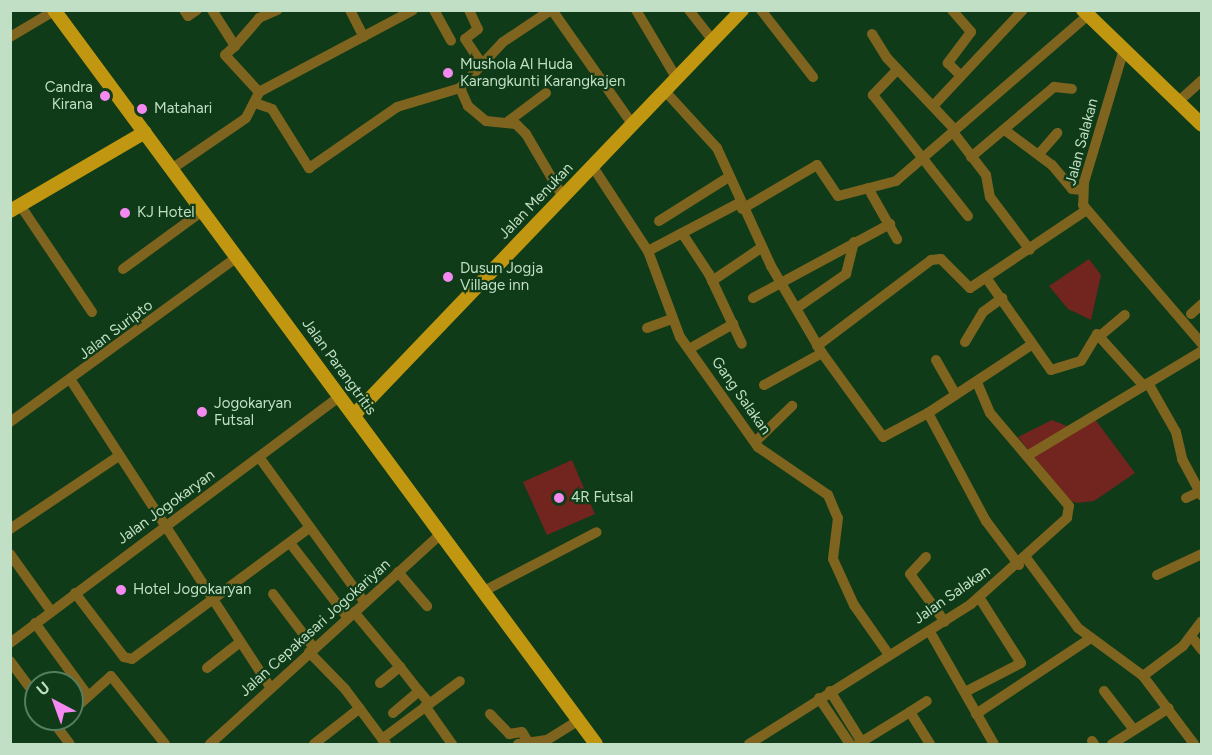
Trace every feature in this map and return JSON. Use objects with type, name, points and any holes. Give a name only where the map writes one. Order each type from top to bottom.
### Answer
[{"type":"main road","name":"Jalan Menukan","points":[[354,415],[742,10]]},
{"type":"main road","name":"Jalan Parangtritis","points":[[54,11],[173,168],[596,744]]},
{"type":"main road","points":[[1085,13],[1202,125]]},
{"type":"main road","points":[[15,208],[145,132]]},
{"type":"street","points":[[184,10],[188,16],[197,10]]},
{"type":"street","points":[[212,10],[235,46]]},
{"type":"street","points":[[350,10],[364,37]]},
{"type":"street","points":[[173,168],[246,118],[257,98],[413,10]]},
{"type":"street","points":[[434,10],[452,41]]},
{"type":"street","points":[[469,10],[478,28],[465,39],[482,64]]},
{"type":"street","points":[[275,11],[259,18],[225,55],[257,98],[270,107],[309,168],[397,107],[460,87],[482,64],[552,10],[632,124]]},
{"type":"street","points":[[636,10],[677,79]]},
{"type":"street","points":[[689,10],[712,41]]},
{"type":"street","points":[[761,10],[813,77]]},
{"type":"street","points":[[952,10],[971,32],[948,63],[961,76]]},
{"type":"street","points":[[934,105],[1023,10]]},
{"type":"street","points":[[10,37],[54,11]]},
{"type":"street","points":[[648,251],[741,206],[817,165],[838,196],[896,181],[1085,13]]},
{"type":"street","points":[[872,34],[897,70],[934,105],[954,131],[986,175],[990,197],[1030,250]]},
{"type":"street","name":"Jalan Salakan","points":[[1081,213],[1079,190],[1124,49]]},
{"type":"street","points":[[897,70],[872,93],[968,216]]},
{"type":"street","points":[[1179,102],[1202,80]]},
{"type":"street","points":[[460,87],[468,106],[486,121],[506,123],[526,134],[563,197]]},
{"type":"street","points":[[971,157],[1006,131],[1054,87],[1072,89]]},
{"type":"street","points":[[664,90],[713,142],[761,248],[782,280],[820,349],[883,437],[928,413],[1031,345]]},
{"type":"street","points":[[506,123],[546,93]]},
{"type":"street","points":[[1006,131],[1040,154],[1079,190]]},
{"type":"street","points":[[1040,154],[1057,132]]},
{"type":"street","name":"Gang Salakan","points":[[593,167],[648,251],[672,319],[689,349],[755,442],[828,495],[838,518],[832,559],[849,597],[886,652]]},
{"type":"street","points":[[659,221],[729,177]]},
{"type":"street","points":[[868,189],[897,239]]},
{"type":"street","points":[[15,208],[92,312]]},
{"type":"street","points":[[123,269],[204,210]]},
{"type":"street","points":[[764,385],[820,349],[931,260],[941,260],[967,288],[987,279],[1081,213],[1202,344]]},
{"type":"street","points":[[753,298],[782,280],[890,224]]},
{"type":"street","points":[[682,233],[712,280],[742,344]]},
{"type":"street","points":[[797,308],[846,274],[854,242]]},
{"type":"street","points":[[712,280],[761,248]]},
{"type":"street","name":"Jalan Suripto","points":[[10,422],[72,382],[237,257]]},
{"type":"street","points":[[987,279],[1002,298],[1031,345],[1055,371],[1081,361],[1092,350],[1095,335],[1101,334],[1125,315]]},
{"type":"street","points":[[965,342],[983,312],[1002,298]]},
{"type":"street","points":[[1191,314],[1202,304]]},
{"type":"street","points":[[647,328],[672,319]]},
{"type":"street","points":[[689,349],[733,324]]},
{"type":"street","points":[[1101,334],[1146,384],[1176,432],[1182,459],[1200,494],[1186,498]]},
{"type":"street","points":[[977,382],[988,411],[1027,456],[1202,351]]},
{"type":"street","points":[[936,360],[956,395]]},
{"type":"street","points":[[72,382],[117,457],[211,603],[271,688]]},
{"type":"street","name":"Jalan Jogokaryan","points":[[10,643],[340,396]]},
{"type":"street","points":[[755,442],[792,406]]},
{"type":"street","points":[[928,413],[986,521],[1090,638],[1143,676],[1194,744]]},
{"type":"street","name":"Jalan Salakan","points":[[749,744],[886,652],[930,632],[1023,562],[1070,510],[1027,456]]},
{"type":"street","points":[[10,529],[117,457]]},
{"type":"street","points":[[259,457],[365,603]]},
{"type":"street","points":[[75,593],[127,660],[211,603],[309,528]]},
{"type":"street","points":[[484,591],[597,532]]},
{"type":"street","name":"Jalan Cepakasari Jogokariyan","points":[[217,742],[271,688],[441,534]]},
{"type":"street","points":[[290,543],[351,615],[400,667],[419,691],[452,744]]},
{"type":"street","points":[[10,554],[51,611]]},
{"type":"street","points":[[1157,575],[1202,554]]},
{"type":"street","points":[[926,557],[910,574],[945,622]]},
{"type":"street","points":[[398,572],[427,606]]},
{"type":"street","points":[[273,594],[312,650],[360,708],[384,742],[427,705],[460,681]]},
{"type":"street","points":[[965,692],[1021,663],[979,597]]},
{"type":"street","points":[[1143,676],[1191,636],[1202,621]]},
{"type":"street","points":[[35,623],[88,696]]},
{"type":"street","points":[[930,632],[994,744]]},
{"type":"street","points":[[1191,636],[1202,650]]},
{"type":"street","points":[[976,714],[1054,666],[1090,638]]},
{"type":"street","points":[[207,668],[239,643]]},
{"type":"street","points":[[10,661],[24,680]]},
{"type":"street","points":[[380,684],[400,667]]},
{"type":"street","points":[[84,700],[111,676],[165,744]]},
{"type":"street","points":[[393,713],[419,691]]},
{"type":"street","points":[[830,691],[861,744],[927,701]]},
{"type":"street","points":[[1104,691],[1134,730]]},
{"type":"street","points":[[819,698],[850,744]]},
{"type":"street","points":[[314,744],[360,708]]},
{"type":"street","points":[[1112,744],[1169,708]]},
{"type":"street","points":[[910,712],[930,744]]},
{"type":"street","points":[[490,714],[509,734],[522,732],[530,743],[578,721]]},
{"type":"street","points":[[62,731],[70,744]]},
{"type":"shaded area","points":[[1089,259],[1101,275],[1091,320],[1068,309],[1049,286]]},
{"type":"shaded area","points":[[1094,418],[1135,473],[1094,501],[1077,503],[1069,500],[1018,437],[1052,420],[1072,428]]},
{"type":"shaded area","name":"4R Futsal","points":[[572,460],[595,514],[547,535],[523,482]]},
{"type":"place","name":"Mushola Al Huda Karangkunti Karangkajen","points":[[448,73]]},
{"type":"place","name":"Candra Kirana","points":[[105,96]]},
{"type":"place","name":"Matahari","points":[[142,109]]},
{"type":"place","name":"KJ Hotel","points":[[125,213]]},
{"type":"place","name":"Dusun Jogja Village inn","points":[[448,277]]},
{"type":"place","name":"Jogokaryan Futsal","points":[[202,412]]},
{"type":"place","name":"4R Futsal","points":[[559,498]]},
{"type":"place","name":"Hotel Jogokaryan","points":[[121,590]]}]
